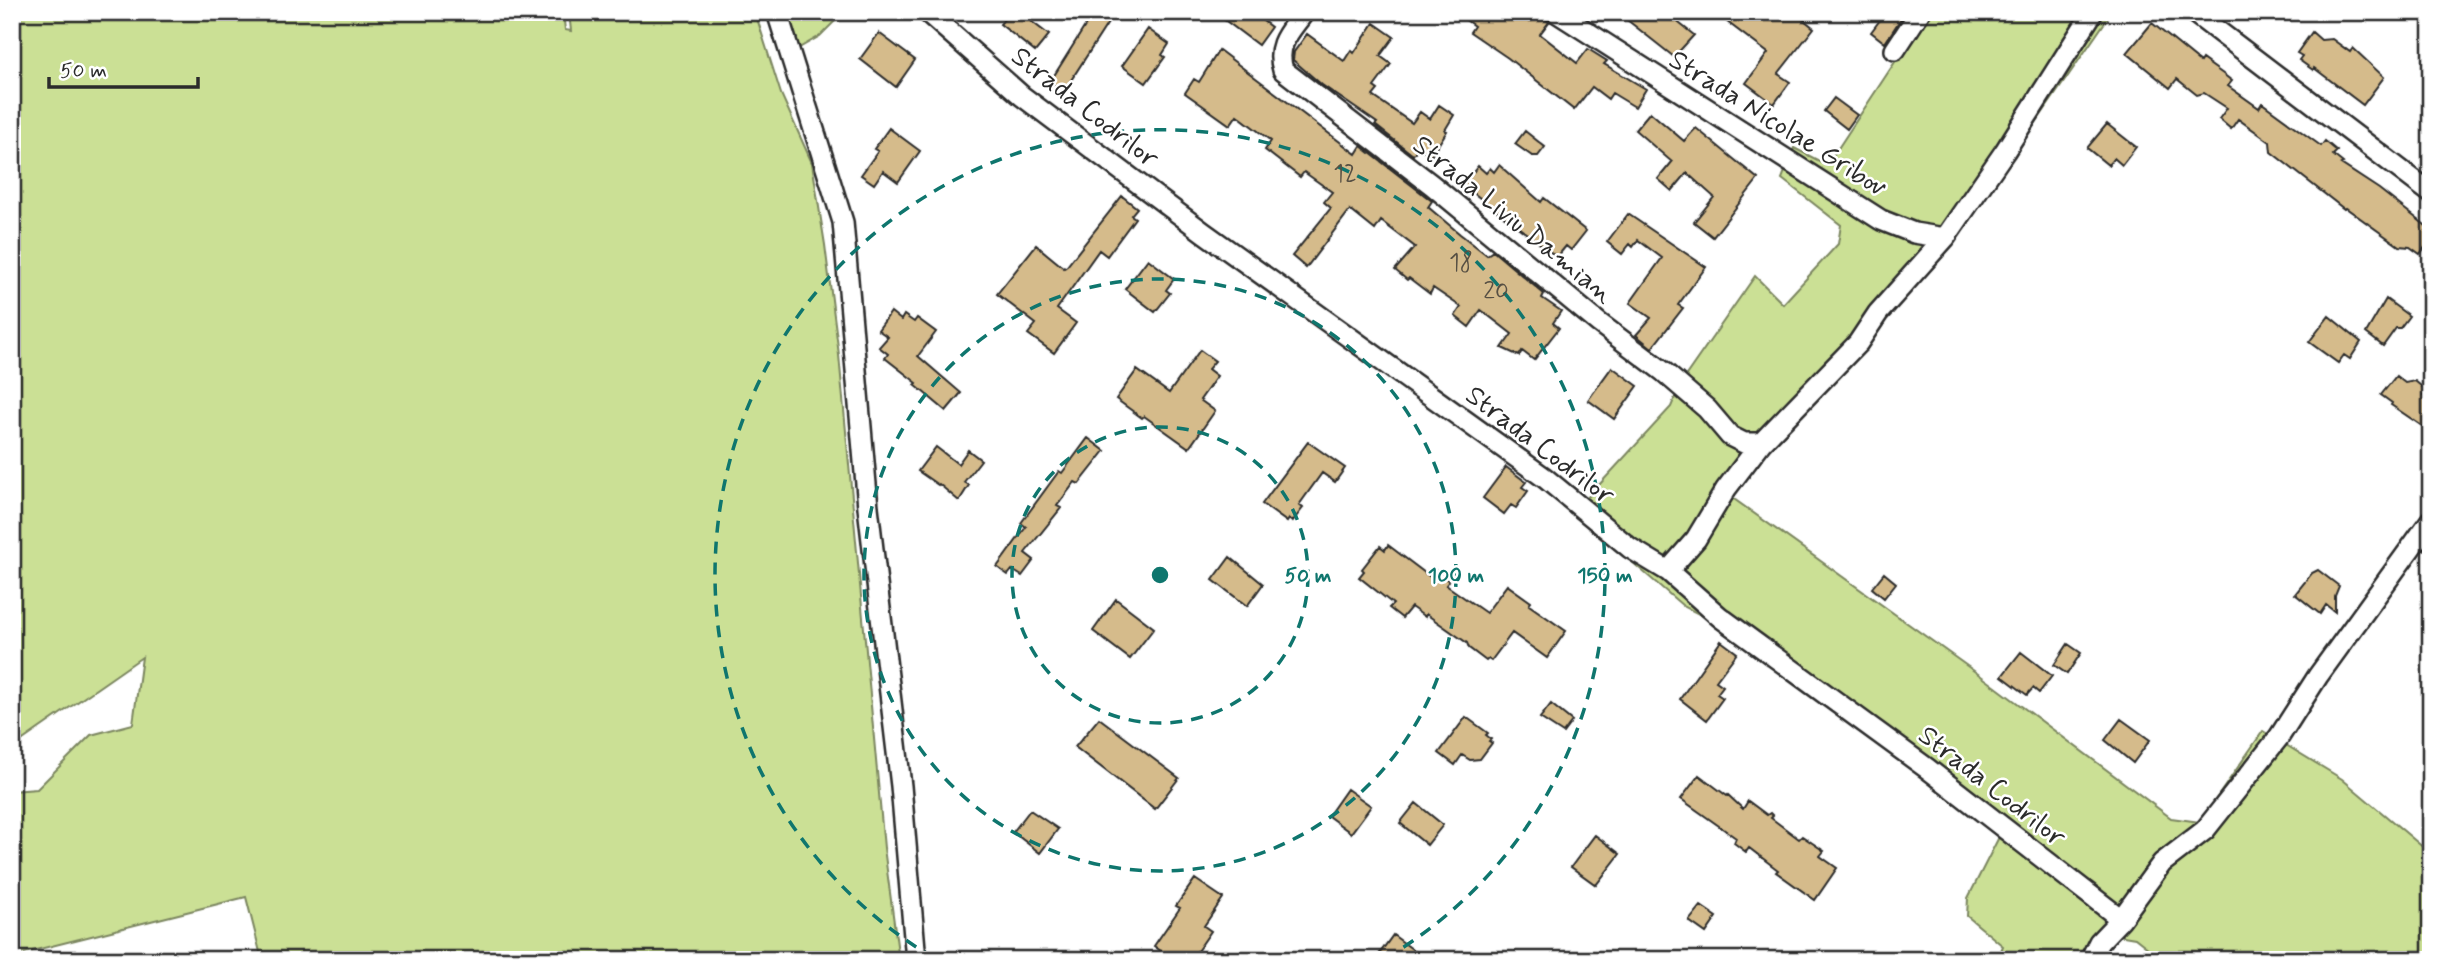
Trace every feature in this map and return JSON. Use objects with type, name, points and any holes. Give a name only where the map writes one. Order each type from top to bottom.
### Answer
[{"type":"street","points":[[776,12],[843,222],[868,507],[901,786],[916,960]]},
{"type":"street","name":"Strada Codrilor","points":[[927,12],[1022,96],[1203,232],[1545,478],[1630,548],[1668,572],[1720,617],[1928,769],[2121,919]]},
{"type":"street","name":"Strada Liviu Damian","points":[[1304,12],[1280,46],[1279,57],[1283,70],[1432,185],[1599,323],[1664,372],[1707,409],[1730,436],[1744,443],[1761,443]]},
{"type":"street","name":"Strada Nicolae Gribov","points":[[1556,12],[1881,220],[1914,233],[1945,238]]},
{"type":"street","points":[[1895,50],[1920,12]]},
{"type":"street","points":[[1668,572],[1696,538],[1726,489],[1761,443],[1858,344],[1878,313],[1945,238],[2005,151],[2094,12]]},
{"type":"street","points":[[2193,12],[2431,193]]},
{"type":"street","points":[[2090,960],[2099,942],[2121,919],[2162,863],[2205,830],[2279,737],[2318,676],[2431,520]]},
{"type":"green space","points":[[12,12],[563,12],[565,30],[571,31],[569,12],[755,12],[781,94],[812,163],[825,245],[839,355],[884,848],[899,960],[262,960],[246,897],[12,956],[12,791],[37,789],[91,735],[133,724],[142,657],[20,742],[12,753]]},
{"type":"green space","points":[[786,12],[844,12],[820,36],[799,48]]},
{"type":"green space","points":[[1928,12],[2112,12],[1960,233],[1720,489],[1988,681],[2171,818],[2200,822],[2263,731],[2342,779],[2431,854],[2431,960],[2163,960],[2135,938],[2118,935],[2096,960],[1997,960],[2003,946],[1967,916],[1968,898],[2000,835],[1851,721],[1703,616],[1683,606],[1574,512],[1671,407],[1682,381],[1755,276],[1783,304],[1838,244],[1841,225],[1782,179],[1794,148],[1827,165]]},
{"type":"building","points":[[1010,12],[1019,12],[1049,35],[1035,52],[1000,24]]},
{"type":"building","points":[[1094,12],[1115,12],[1064,91],[1050,82]]},
{"type":"building","points":[[1214,12],[1251,12],[1271,27],[1258,45]]},
{"type":"building","points":[[1455,12],[1514,12],[1529,22],[1537,13],[1549,22],[1540,34],[1577,63],[1588,49],[1607,61],[1604,64],[1646,89],[1635,107],[1612,93],[1608,99],[1592,87],[1574,110],[1470,32],[1474,26]]},
{"type":"building","points":[[1617,12],[1665,12],[1694,35],[1674,57]]},
{"type":"building","points":[[1714,12],[1794,12],[1814,28],[1778,74],[1790,82],[1774,104],[1746,83],[1768,53]]},
{"type":"building","points":[[1886,12],[1905,12],[1885,43],[1871,32]]},
{"type":"building","points":[[1374,23],[1394,37],[1380,56],[1391,64],[1374,87],[1378,90],[1373,96],[1412,123],[1420,112],[1430,119],[1439,105],[1454,115],[1431,156],[1418,147],[1413,155],[1375,125],[1377,123],[1322,85],[1293,60],[1294,52],[1307,34],[1344,61],[1351,50],[1354,53]]},
{"type":"building","points":[[2152,23],[2200,62],[2202,59],[2232,81],[2228,86],[2259,108],[2262,103],[2321,146],[2325,141],[2337,151],[2333,155],[2343,163],[2341,164],[2425,225],[2431,231],[2431,239],[2420,254],[2410,247],[2399,246],[2344,209],[2271,152],[2270,142],[2238,119],[2231,129],[2219,119],[2227,108],[2204,93],[2197,95],[2177,79],[2170,88],[2127,53]]},
{"type":"building","points":[[1148,29],[1169,44],[1162,55],[1165,57],[1146,83],[1122,66]]},
{"type":"building","points":[[2312,32],[2321,40],[2332,39],[2350,52],[2353,48],[2384,77],[2363,105],[2299,60],[2302,56],[2297,53]]},
{"type":"building","points":[[879,33],[915,60],[896,87],[860,59]]},
{"type":"building","points":[[1219,50],[1356,154],[1361,146],[1432,201],[1428,207],[1460,234],[1487,255],[1493,251],[1544,294],[1542,298],[1561,311],[1553,323],[1559,328],[1534,360],[1522,351],[1519,356],[1502,348],[1512,334],[1481,310],[1469,327],[1455,316],[1461,307],[1433,288],[1430,294],[1395,270],[1415,247],[1381,221],[1375,230],[1350,210],[1306,268],[1292,256],[1331,208],[1324,202],[1332,192],[1304,172],[1300,177],[1265,150],[1271,141],[1237,115],[1230,125],[1185,93],[1194,79],[1199,82]]},
{"type":"building","points":[[1834,98],[1857,115],[1847,129],[1824,111]]},
{"type":"building","points":[[1650,112],[1684,141],[1696,128],[1758,179],[1713,237],[1694,222],[1714,197],[1687,173],[1672,191],[1658,179],[1672,162],[1635,130]]},
{"type":"building","points":[[2107,124],[2136,147],[2122,165],[2114,158],[2108,165],[2087,148]]},
{"type":"building","points":[[889,128],[920,151],[898,182],[883,171],[874,184],[861,175],[878,151],[874,149]]},
{"type":"building","points":[[1525,131],[1545,147],[1538,156],[1532,156],[1515,144]]},
{"type":"building","points":[[1499,165],[1541,202],[1544,198],[1586,231],[1571,250],[1566,246],[1557,257],[1463,185],[1478,166],[1486,173],[1490,168],[1494,172]]},
{"type":"building","points":[[1122,196],[1137,208],[1131,215],[1135,218],[1107,256],[1099,250],[1057,309],[1076,323],[1054,353],[1028,334],[1036,324],[997,294],[1036,245],[1064,268],[1067,266]]},
{"type":"building","points":[[1628,214],[1706,267],[1678,305],[1683,308],[1652,348],[1636,335],[1651,318],[1630,303],[1662,258],[1638,240],[1633,247],[1630,244],[1622,254],[1607,242]]},
{"type":"building","points":[[1148,259],[1174,279],[1166,290],[1170,293],[1155,312],[1125,289]]},
{"type":"building","points":[[2386,299],[2409,316],[2383,346],[2366,333]]},
{"type":"building","points":[[891,312],[901,320],[904,315],[914,322],[917,318],[936,332],[918,356],[961,393],[946,411],[915,385],[917,383],[885,358],[888,354],[879,347],[888,337],[878,330]]},
{"type":"building","points":[[2329,316],[2361,342],[2350,359],[2344,355],[2338,363],[2309,342]]},
{"type":"building","points":[[1200,350],[1215,361],[1208,369],[1217,376],[1200,400],[1215,411],[1189,448],[1116,399],[1137,370],[1169,393]]},
{"type":"building","points":[[1612,367],[1638,386],[1614,419],[1588,400]]},
{"type":"building","points":[[2396,376],[2405,383],[2415,381],[2427,391],[2423,396],[2431,400],[2431,432],[2381,395]]},
{"type":"building","points":[[1088,438],[1105,451],[1079,484],[1075,482],[1057,506],[1061,508],[1025,553],[1034,560],[1022,576],[1012,570],[1008,575],[997,567],[1026,527],[1021,523],[1059,471],[1062,473]]},
{"type":"building","points":[[1308,442],[1345,468],[1335,482],[1322,473],[1299,505],[1303,508],[1292,522],[1289,519],[1287,522],[1262,504]]},
{"type":"building","points":[[936,447],[958,464],[968,450],[981,460],[964,482],[969,485],[959,501],[918,471]]},
{"type":"building","points":[[1506,467],[1526,482],[1522,487],[1528,491],[1516,508],[1511,505],[1504,514],[1483,498]]},
{"type":"building","points":[[1388,545],[1429,576],[1433,569],[1449,581],[1446,585],[1486,613],[1507,585],[1531,602],[1529,605],[1566,631],[1547,658],[1512,633],[1491,661],[1486,661],[1469,648],[1467,643],[1426,614],[1425,617],[1411,607],[1402,618],[1389,608],[1393,604],[1359,577],[1380,546],[1385,550]]},
{"type":"building","points":[[1230,557],[1263,584],[1247,606],[1213,580]]},
{"type":"building","points":[[2318,570],[2339,586],[2335,596],[2335,612],[2326,605],[2320,614],[2295,594],[2312,573]]},
{"type":"building","points":[[1884,573],[1896,583],[1884,598],[1872,588]]},
{"type":"building","points":[[1116,599],[1154,628],[1130,659],[1093,631]]},
{"type":"building","points":[[1721,641],[1737,653],[1716,681],[1723,686],[1717,694],[1723,698],[1707,720],[1680,699]]},
{"type":"building","points":[[2068,644],[2081,653],[2067,674],[2054,665]]},
{"type":"building","points":[[2021,652],[2052,676],[2039,693],[2033,688],[2027,695],[2002,676]]},
{"type":"building","points":[[1551,704],[1572,721],[1563,733],[1540,718]]},
{"type":"building","points":[[1466,717],[1488,733],[1486,735],[1492,743],[1480,759],[1470,760],[1462,755],[1455,765],[1439,753]]},
{"type":"building","points":[[1099,718],[1179,778],[1155,809],[1075,747]]},
{"type":"building","points":[[2121,719],[2150,740],[2133,763],[2105,740]]},
{"type":"building","points":[[1699,775],[1743,809],[1748,801],[1767,815],[1770,813],[1773,816],[1771,818],[1799,839],[1802,836],[1824,851],[1820,856],[1837,868],[1815,900],[1776,872],[1778,870],[1749,848],[1746,852],[1734,843],[1736,838],[1681,799]]},
{"type":"building","points":[[1347,789],[1371,806],[1351,833],[1328,816]]},
{"type":"building","points":[[1416,803],[1443,825],[1427,845],[1400,823]]},
{"type":"building","points":[[1030,810],[1058,829],[1040,853],[1013,832]]},
{"type":"building","points":[[1595,835],[1620,854],[1596,885],[1571,867]]},
{"type":"building","points":[[1195,879],[1223,898],[1204,926],[1211,931],[1191,960],[1173,960],[1154,946],[1180,908],[1176,906]]},
{"type":"building","points":[[1701,906],[1717,917],[1706,933],[1689,921]]},
{"type":"building","points":[[1393,935],[1427,960],[1375,960]]}]
